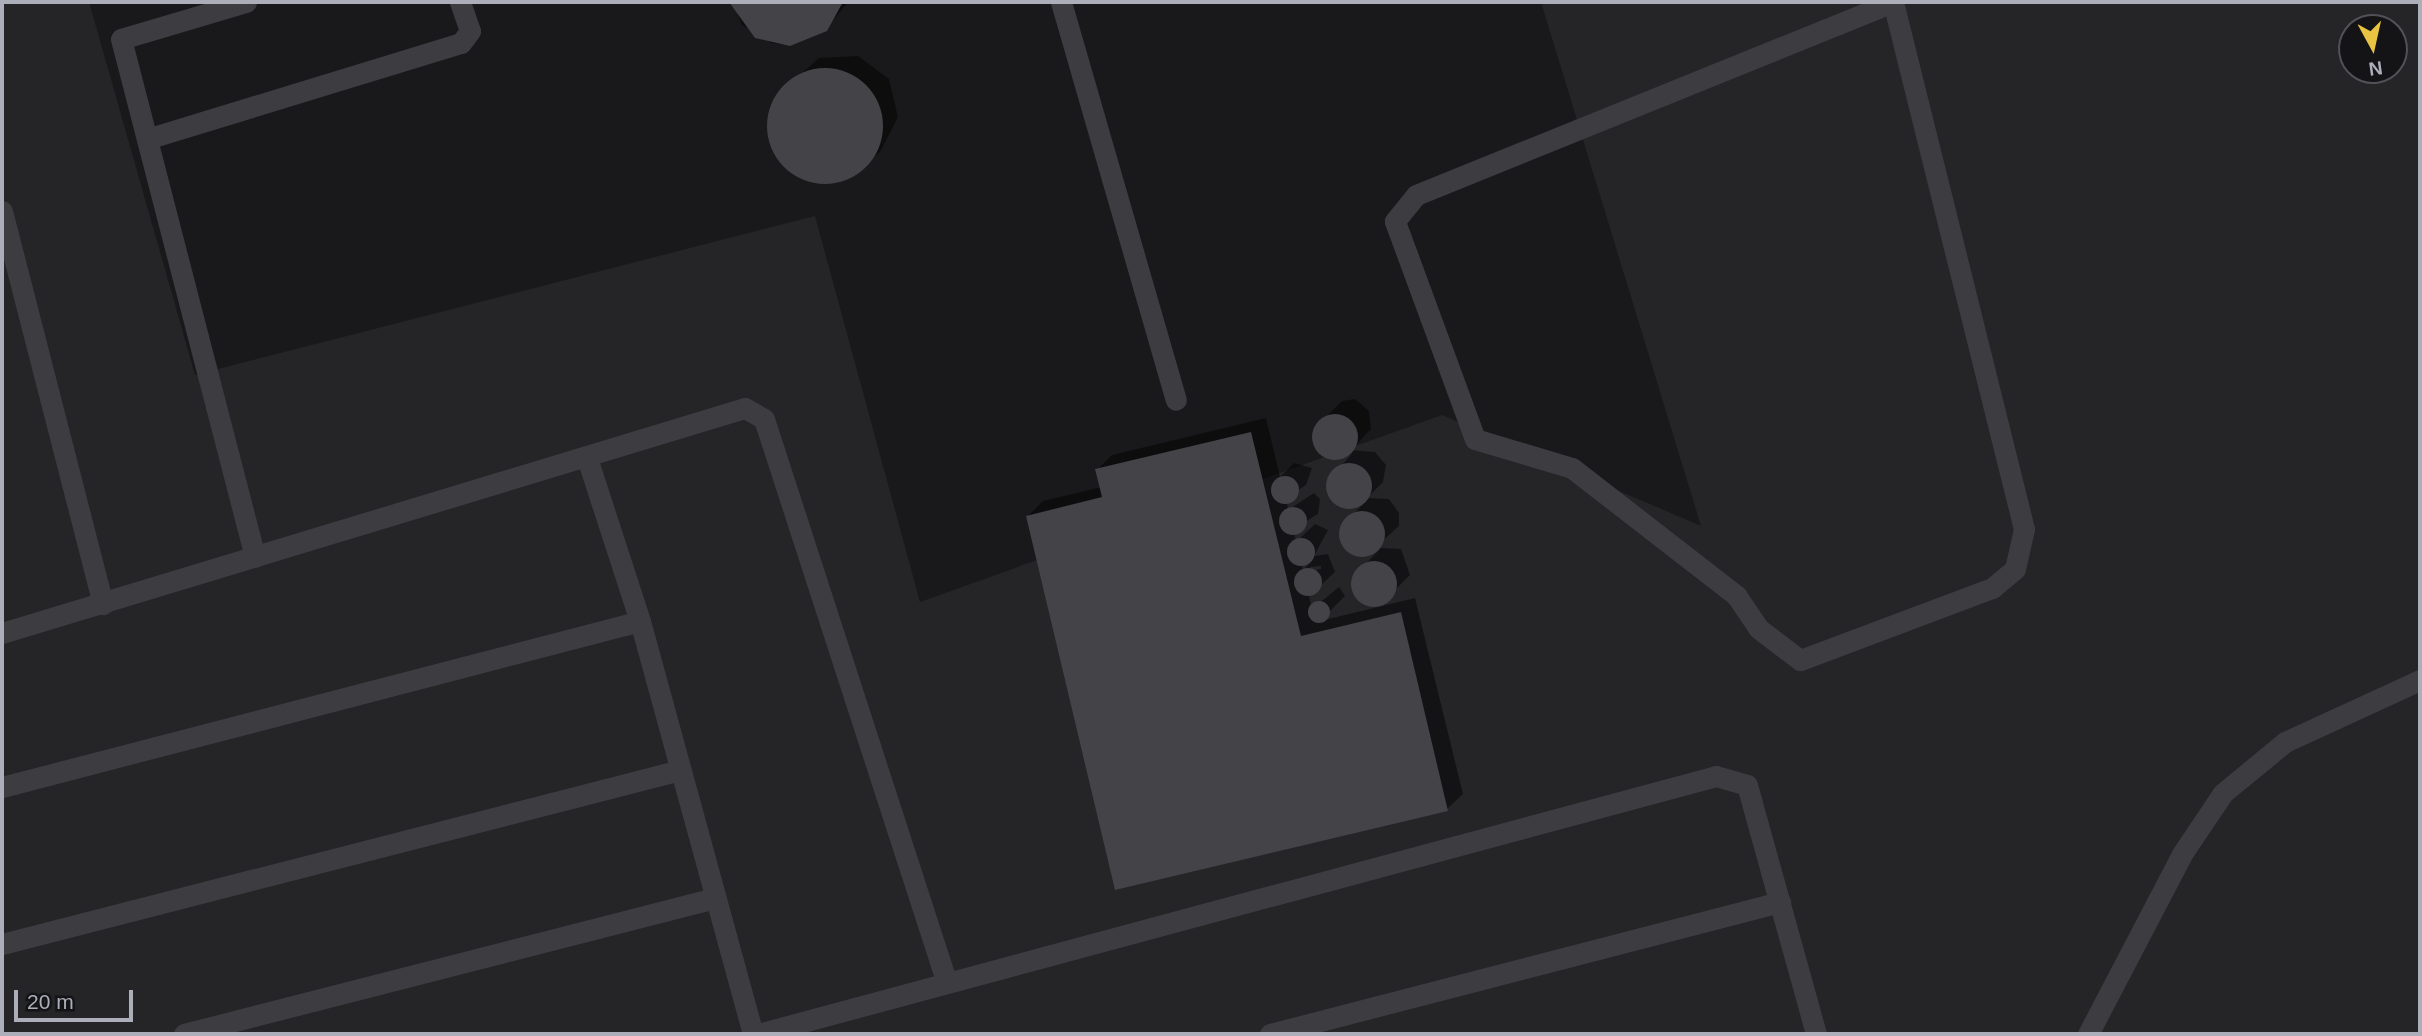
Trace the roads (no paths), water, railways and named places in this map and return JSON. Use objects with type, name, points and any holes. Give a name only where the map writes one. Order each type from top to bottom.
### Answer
[{"type":"lane","points":[[150,138],[461,43],[470,31],[460,2]]},
{"type":"lane","points":[[1061,2],[1175,400]]},
{"type":"lane","points":[[1893,2],[2024,529],[2015,569],[1992,588],[1800,660],[1759,629],[1737,596],[1572,468],[1475,439],[1395,221],[1416,195],[1893,2]]},
{"type":"lane","points":[[234,3],[121,39],[150,138],[255,557]]},
{"type":"lane","points":[[2,211],[103,604]]},
{"type":"lane","points":[[2,634],[255,557],[588,461],[745,408],[764,419],[946,980]]},
{"type":"lane","points":[[588,461],[640,621],[711,899],[755,1034],[946,980],[1716,776],[1747,785],[1815,1034]]},
{"type":"lane","points":[[2,787],[640,621]]},
{"type":"lane","points":[[2088,1034],[2182,854],[2223,793],[2285,743],[2420,680]]},
{"type":"lane","points":[[2,944],[680,770]]},
{"type":"lane","points":[[184,1034],[711,899]]},
{"type":"lane","points":[[1270,1034],[1780,902]]}]
